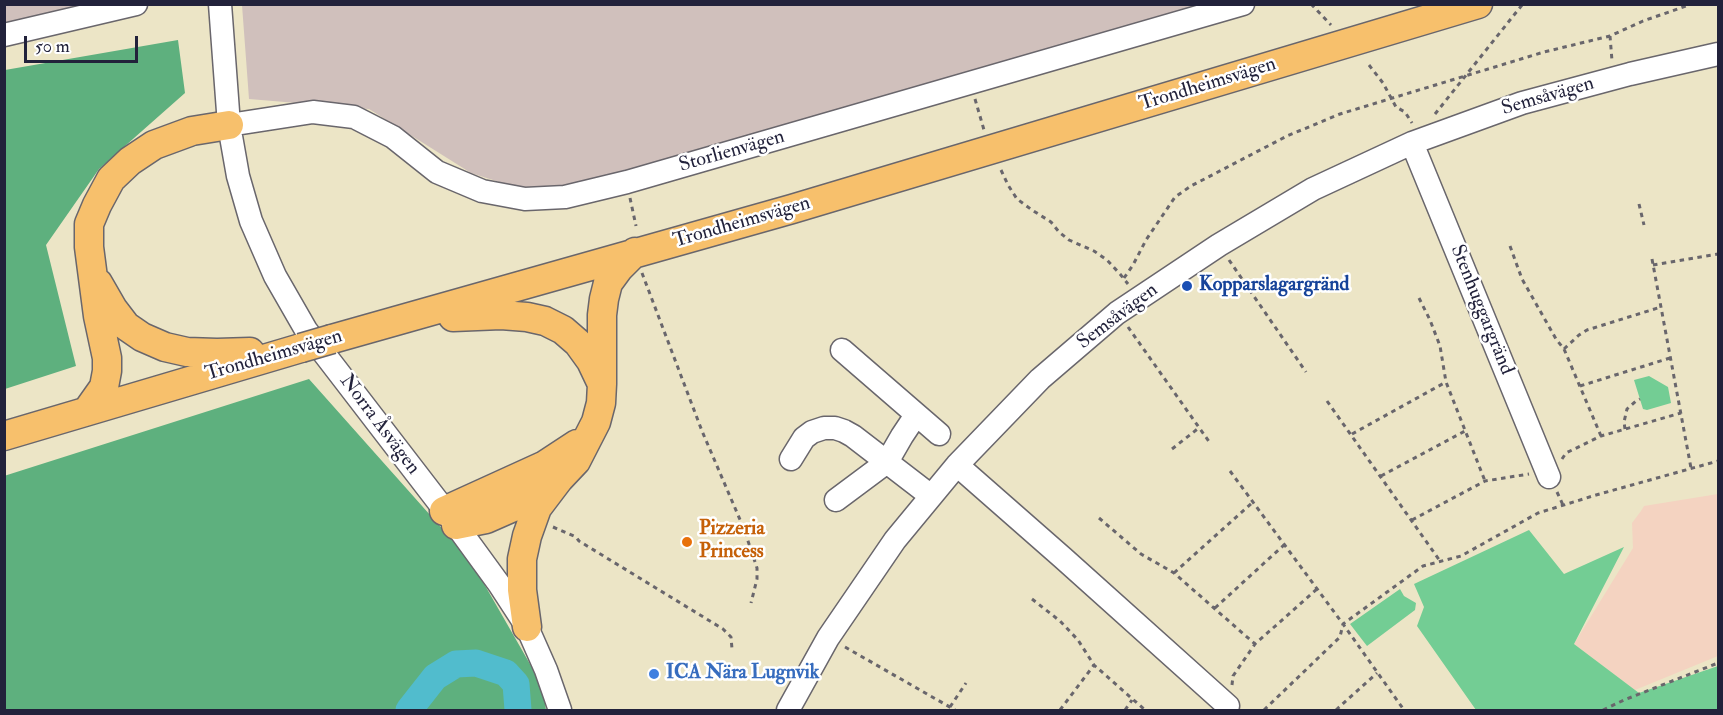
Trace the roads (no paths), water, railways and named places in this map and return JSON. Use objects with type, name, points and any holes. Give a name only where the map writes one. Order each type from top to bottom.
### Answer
[{"type":"main road","name":"Trondheimsvägen","points":[[4,436],[301,348],[330,349],[404,320],[637,249],[792,209],[1478,4]]},
{"type":"main road","points":[[87,411],[104,387],[107,371],[107,358],[90,265],[89,224],[97,204],[111,179],[130,161],[154,145],[192,131],[229,125]]},
{"type":"main road","points":[[527,627],[522,590],[522,559],[527,536],[537,508],[576,461],[596,422],[601,403],[603,299],[608,283],[637,249]]},
{"type":"main road","points":[[90,265],[107,300],[126,326],[142,337],[165,347],[187,352],[217,353],[301,348]]},
{"type":"main road","points":[[404,320],[501,315],[545,321],[563,330],[578,343],[591,361],[602,384]]},
{"type":"main road","points":[[450,518],[545,465],[588,435]]},
{"type":"main road","points":[[450,518],[486,519],[511,508],[559,479]]},
{"type":"street","points":[[4,35],[136,4]]},
{"type":"street","name":"Norra Åsvägen","points":[[219,4],[229,125],[238,176],[251,221],[275,276],[306,330],[330,349],[499,584],[527,627],[546,670],[560,711]]},
{"type":"street","name":"Storlienvägen","points":[[229,125],[313,112],[354,117],[393,137],[437,172],[482,191],[525,199],[565,197],[627,182],[1243,4]]},
{"type":"street","name":"Semsåvägen","points":[[788,711],[828,638],[895,540],[931,496],[957,465],[1040,379],[1117,313],[1219,245],[1313,189],[1422,140],[1521,103],[1719,54]]},
{"type":"street","name":"Stenhuggargränd","points":[[1422,140],[1549,477]]},
{"type":"street","points":[[842,350],[939,434]]},
{"type":"street","points":[[836,500],[887,462],[916,415]]},
{"type":"street","points":[[791,459],[804,438],[813,432],[824,428],[844,430],[931,496]]},
{"type":"street","points":[[957,465],[1228,706]]},
{"type":"waterway","points":[[409,710],[435,677],[456,664],[476,663],[506,673],[516,684],[518,710]]},
{"type":"place","name":"Kopparslagargränd","points":[[1187,286]]},
{"type":"place","name":"Pizzeria Princess","points":[[687,542]]},
{"type":"place","name":"ICA Nära Lugnvik","points":[[654,674]]}]
